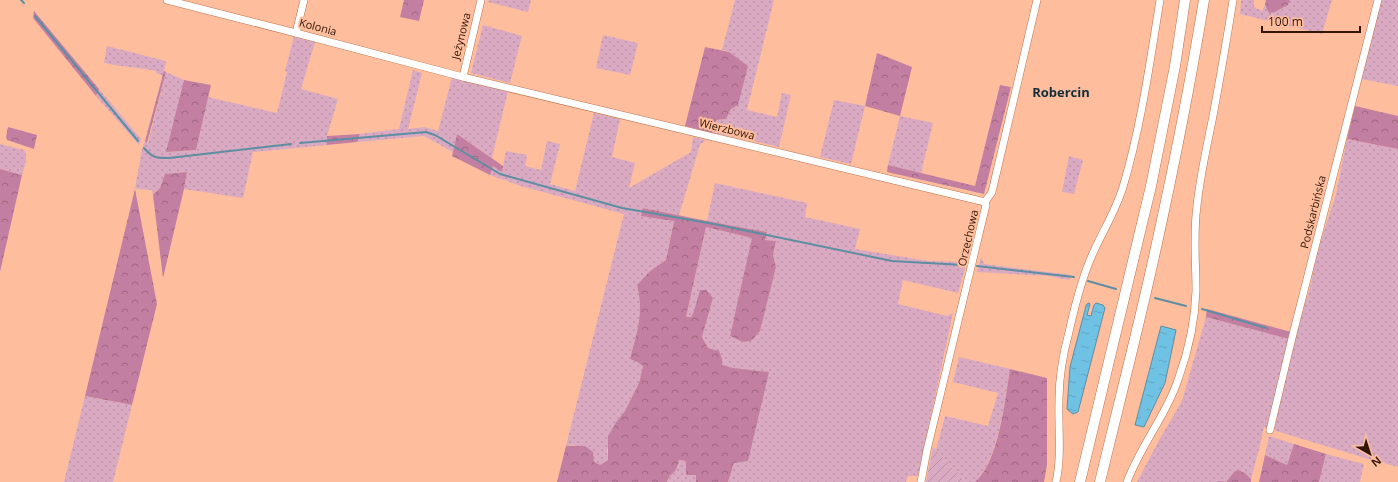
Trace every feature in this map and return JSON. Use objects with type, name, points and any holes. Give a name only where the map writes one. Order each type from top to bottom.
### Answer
[{"type":"highway","points":[[1080,482],[1151,186],[1175,66],[1185,0]]},
{"type":"highway","points":[[1100,482],[1151,270],[1192,74],[1204,0]]},
{"type":"street","name":"Kolonia","points":[[167,0],[463,77]]},
{"type":"street","points":[[296,33],[304,0]]},
{"type":"street","name":"Jeżynowa","points":[[463,77],[481,0]]},
{"type":"street","name":"Orzechowa","points":[[921,482],[927,450],[976,253],[986,205],[985,202],[992,192],[1037,0]]},
{"type":"street","points":[[1056,482],[1059,459],[1060,373],[1068,332],[1087,269],[1094,251],[1112,216],[1123,187],[1138,124],[1160,0]]},
{"type":"street","points":[[1127,482],[1137,459],[1163,414],[1171,396],[1179,377],[1191,334],[1196,292],[1194,235],[1197,206],[1233,0]]},
{"type":"street","name":"Podskarbińska","points":[[1270,430],[1378,0]]},
{"type":"street","name":"Wierzbowa","points":[[463,77],[985,202]]},
{"type":"shaded area","points":[[489,0],[531,0],[528,12],[488,2]]},
{"type":"shaded area","points":[[735,0],[774,0],[747,110],[777,117],[782,93],[791,95],[779,147],[713,133],[716,120],[726,119],[731,109],[730,52],[722,50]]},
{"type":"shaded area","points":[[1241,0],[1254,0],[1254,7],[1262,11],[1265,5],[1269,13],[1277,11],[1288,5],[1290,0],[1332,0],[1322,34],[1240,14]]},
{"type":"shaded area","points":[[1381,0],[1398,0],[1398,86],[1361,79]]},
{"type":"shaded area","points":[[483,25],[522,36],[510,83],[471,73]]},
{"type":"shaded area","points":[[603,35],[638,43],[630,75],[596,68]]},
{"type":"shaded area","points":[[294,37],[315,42],[301,89],[338,99],[327,136],[327,145],[253,152],[243,198],[184,189],[187,172],[165,174],[160,188],[153,195],[152,190],[135,189],[142,149],[145,141],[148,143],[166,72],[184,80],[167,152],[196,150],[208,97],[277,113],[287,72],[285,71]]},
{"type":"shaded area","points":[[107,46],[166,61],[163,76],[156,73],[156,71],[104,63]]},
{"type":"shaded area","points":[[413,70],[422,73],[408,129],[424,127],[438,131],[452,77],[508,91],[492,158],[457,134],[453,152],[424,136],[357,142],[360,134],[399,129]]},
{"type":"shaded area","points":[[99,89],[141,139],[139,145],[96,96]]},
{"type":"shaded area","points":[[834,100],[865,106],[851,164],[820,157]]},
{"type":"shaded area","points":[[594,113],[620,119],[612,157],[635,163],[629,188],[691,152],[693,137],[706,140],[700,145],[679,215],[643,208],[642,216],[674,220],[666,260],[650,271],[637,285],[640,314],[630,359],[643,366],[639,383],[625,411],[617,421],[607,450],[608,460],[600,465],[594,463],[574,445],[566,446],[624,214],[521,186],[490,175],[493,166],[502,171],[506,151],[527,155],[525,166],[541,170],[547,141],[560,144],[550,184],[575,191]]},
{"type":"shaded area","points":[[900,116],[933,123],[921,173],[888,165]]},
{"type":"shaded area","points":[[1347,139],[1398,149],[1398,467],[1276,431],[1273,427],[1293,345],[1311,284],[1317,253],[1336,194]]},
{"type":"shaded area","points":[[0,144],[24,150],[26,159],[22,175],[0,169]]},
{"type":"shaded area","points":[[1069,156],[1083,160],[1074,194],[1062,192]]},
{"type":"shaded area","points":[[715,183],[807,203],[805,217],[860,229],[855,249],[929,261],[967,262],[958,293],[903,280],[898,304],[947,316],[953,313],[918,476],[908,476],[906,482],[728,482],[769,372],[731,368],[719,363],[702,337],[713,298],[694,311],[691,317],[686,317],[706,227],[753,238],[730,336],[743,342],[751,341],[760,331],[776,267],[773,255],[776,241],[765,240],[767,232],[707,221]]},
{"type":"shaded area","points":[[981,257],[984,264],[1071,275],[1069,280],[1049,276],[977,272]]},
{"type":"shaded area","points":[[1206,317],[1289,339],[1268,428],[1264,427],[1251,479],[1245,473],[1234,472],[1226,482],[1137,482],[1182,401]]},
{"type":"shaded area","points":[[959,357],[1010,369],[1003,413],[995,445],[983,473],[975,482],[966,482],[936,450],[945,416],[988,426],[998,393],[953,382]]},
{"type":"shaded area","points":[[85,396],[132,405],[113,482],[64,482]]},
{"type":"shaded area","points":[[1269,436],[1294,444],[1287,465],[1265,455]]},
{"type":"shaded area","points":[[933,447],[966,482],[926,482]]},
{"type":"shaded area","points":[[1326,454],[1364,464],[1360,482],[1319,482]]},
{"type":"shaded area","points":[[678,460],[686,461],[687,471],[696,475],[696,482],[667,482],[669,477],[676,470]]},
{"type":"green space","points":[[404,0],[424,0],[419,21],[400,17]]},
{"type":"green space","points":[[1266,0],[1290,0],[1288,5],[1275,12],[1269,13],[1265,5]]},
{"type":"green space","points":[[34,11],[99,89],[96,96],[33,18]]},
{"type":"green space","points":[[705,47],[729,52],[748,66],[738,105],[731,109],[726,119],[716,120],[713,133],[685,126]]},
{"type":"green space","points":[[877,53],[912,67],[900,116],[865,106]]},
{"type":"green space","points":[[164,71],[166,72],[147,143],[145,141]]},
{"type":"green space","points":[[184,80],[211,85],[196,150],[166,152]]},
{"type":"green space","points":[[1000,85],[1011,87],[984,194],[887,172],[888,165],[975,186]]},
{"type":"green space","points":[[1355,106],[1398,116],[1398,149],[1347,139]]},
{"type":"green space","points":[[8,127],[37,135],[34,149],[7,140],[6,137]]},
{"type":"green space","points":[[360,134],[357,142],[327,145],[327,136]]},
{"type":"green space","points":[[457,134],[503,166],[502,172],[493,166],[490,175],[452,156]]},
{"type":"green space","points":[[0,169],[22,175],[0,272]]},
{"type":"green space","points":[[187,172],[163,278],[153,195],[160,188],[165,174]]},
{"type":"green space","points":[[135,189],[157,304],[132,405],[85,396]]},
{"type":"green space","points":[[643,208],[767,232],[765,240],[776,241],[773,255],[776,267],[760,331],[751,341],[743,342],[730,336],[752,238],[706,227],[686,317],[691,317],[700,290],[706,290],[713,298],[702,337],[708,348],[719,351],[722,359],[722,365],[733,368],[769,372],[748,461],[734,463],[728,482],[696,482],[696,475],[686,475],[686,461],[679,460],[676,470],[669,477],[667,482],[557,482],[566,446],[585,446],[593,452],[594,462],[600,465],[608,460],[608,436],[625,411],[639,383],[643,366],[630,359],[640,314],[637,285],[650,271],[666,260],[674,221],[641,216]]},
{"type":"green space","points":[[1207,309],[1291,332],[1289,339],[1206,317]]},
{"type":"green space","points":[[1010,369],[1047,378],[1047,465],[1044,482],[975,482],[983,473],[990,460],[1000,429]]},
{"type":"green space","points":[[1294,444],[1326,454],[1319,482],[1259,482],[1265,455],[1287,465]]},
{"type":"green space","points":[[1238,470],[1245,473],[1251,479],[1251,482],[1226,482],[1234,472]]},
{"type":"water","points":[[1089,303],[1087,315],[1091,316],[1096,303],[1103,305],[1105,308],[1078,412],[1073,414],[1067,409],[1070,367],[1086,306]]},
{"type":"water","points":[[1161,326],[1176,330],[1165,383],[1144,427],[1135,425]]},
{"type":"waterway","points":[[21,0],[24,3]]},
{"type":"waterway","points":[[35,16],[138,141]]},
{"type":"waterway","points":[[300,143],[426,132],[435,135],[500,174],[622,208],[714,224],[892,261],[963,265]]},
{"type":"waterway","points":[[144,148],[155,157],[169,158],[291,144]]},
{"type":"waterway","points":[[977,266],[1074,277]]},
{"type":"waterway","points":[[1088,281],[1116,289]]},
{"type":"waterway","points":[[1155,298],[1186,306]]},
{"type":"waterway","points":[[1202,309],[1266,328]]},
{"type":"district","name":"Robercin","points":[[1061,92]]}]
